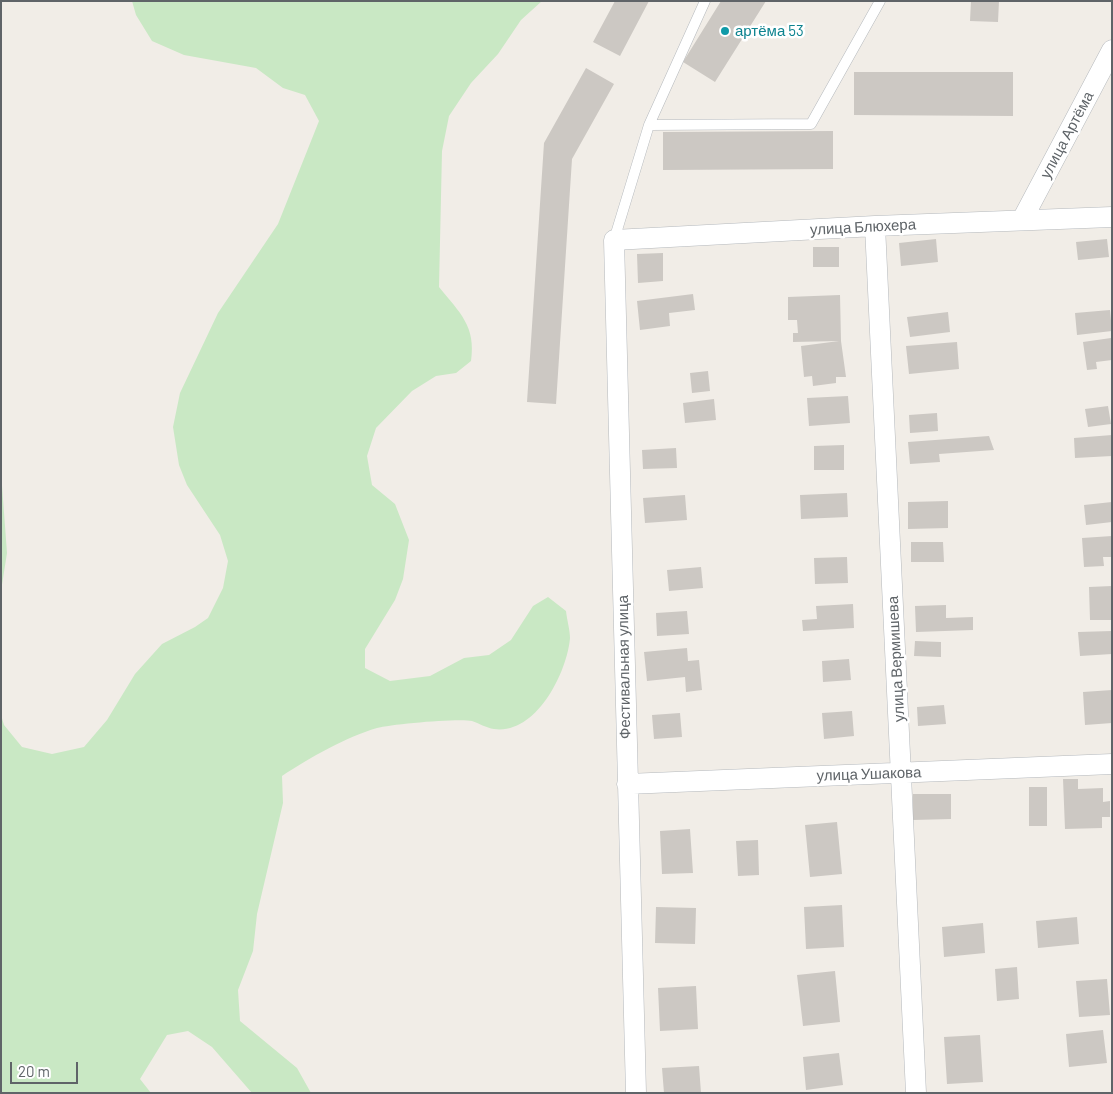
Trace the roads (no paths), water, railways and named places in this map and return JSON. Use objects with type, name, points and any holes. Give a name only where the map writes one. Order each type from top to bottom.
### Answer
[{"type":"street","name":"улица Артёма","points":[[1022,220],[1112,50]]},
{"type":"street","name":"улица Блюхера","points":[[614,240],[875,226],[1112,217]]},
{"type":"street","name":"улица Вермишева","points":[[875,226],[916,1093]]},
{"type":"street","name":"Фестивальная улица","points":[[614,240],[626,784],[636,1093]]},
{"type":"street","name":"улица Ушакова","points":[[626,784],[1112,764]]},
{"type":"lane","points":[[614,240],[649,125],[705,1]]},
{"type":"lane","points":[[649,125],[811,124],[880,1]]},
{"type":"place","name":"артёма 53","points":[[725,31]]}]
